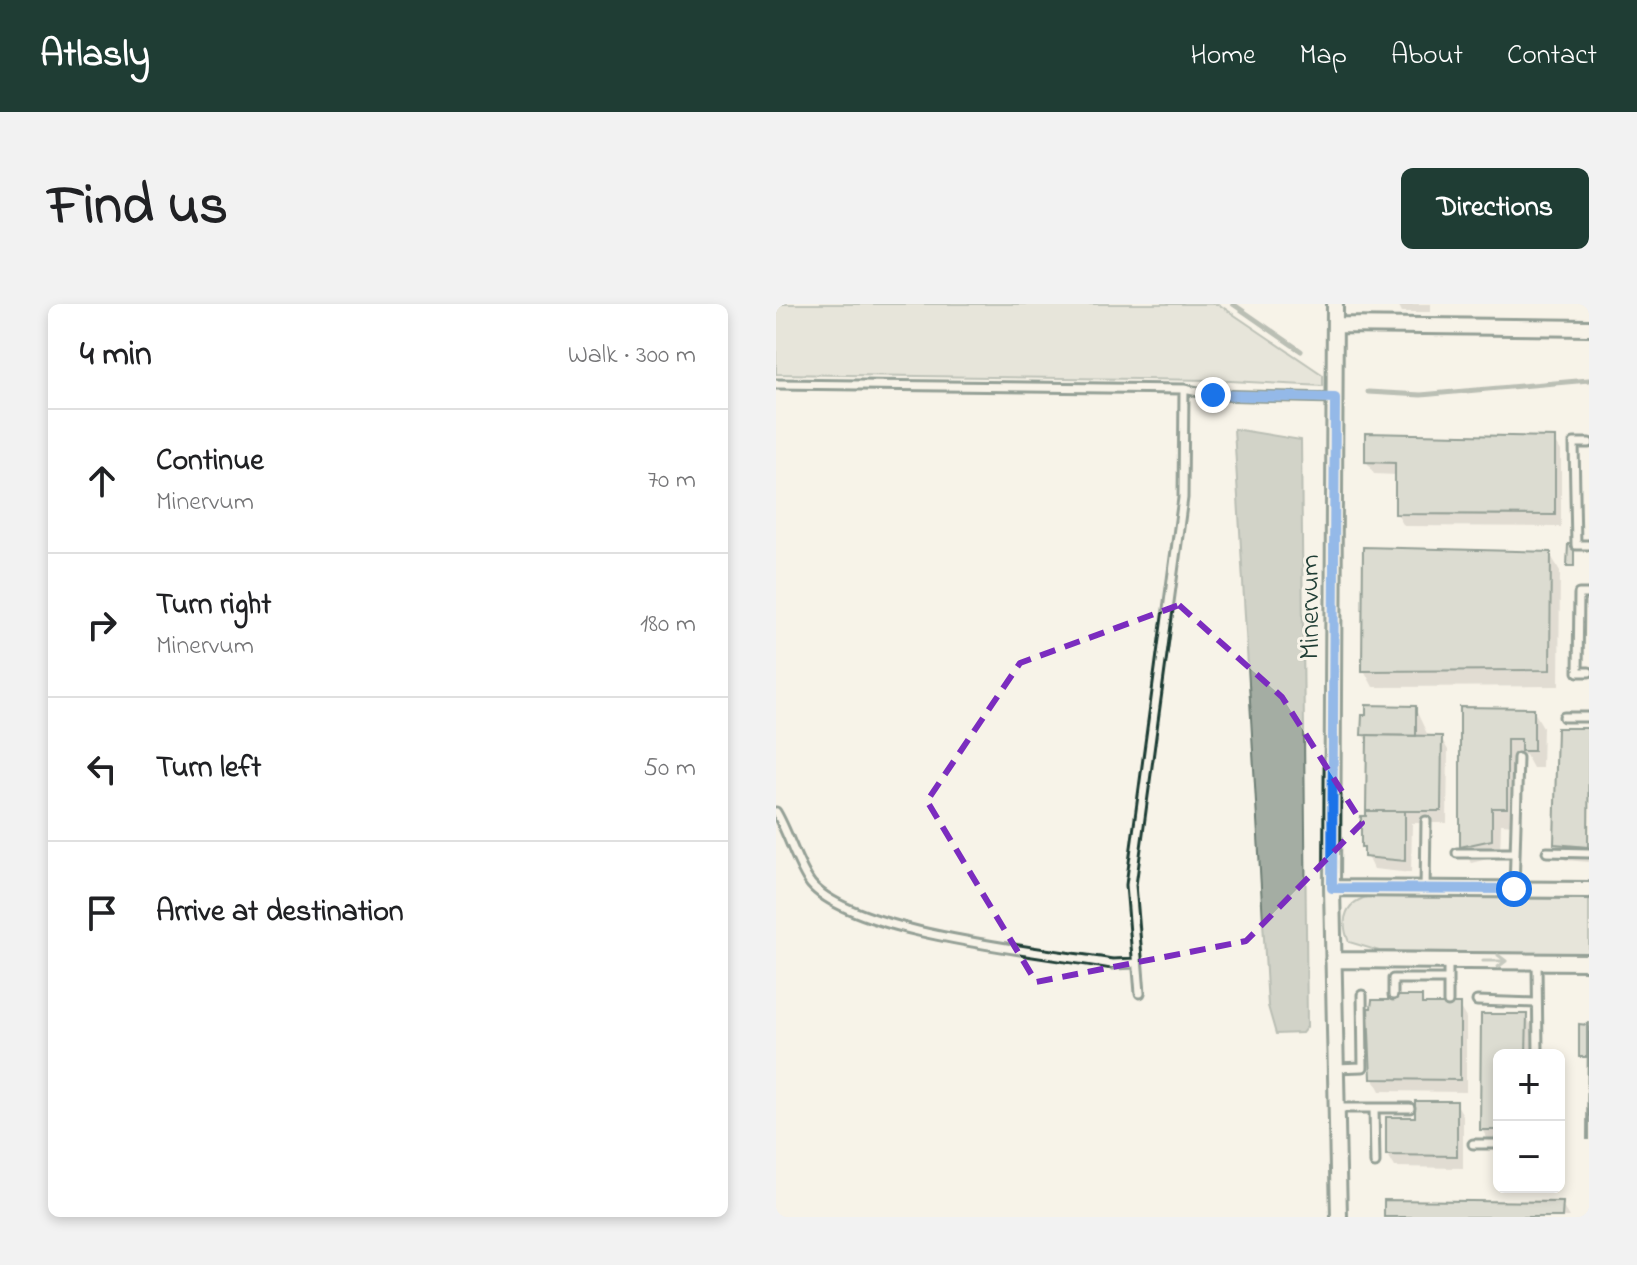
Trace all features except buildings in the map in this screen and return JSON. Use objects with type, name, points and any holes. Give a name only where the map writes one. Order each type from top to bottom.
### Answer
[{"type":"street","name":"Minervum","points":[[1335,304],[1332,888],[1339,1217]]},
{"type":"street","points":[[1336,325],[1589,328]]},
{"type":"street","points":[[1332,888],[1589,890]]},
{"type":"street","points":[[1333,960],[1589,962]]},
{"type":"lane","points":[[776,384],[1184,389],[1213,395],[1335,398]]},
{"type":"lane","points":[[1140,993],[1131,885],[1183,498],[1184,389]]},
{"type":"lane","points":[[1589,443],[1574,443],[1576,545],[1589,545]]},
{"type":"lane","points":[[1589,594],[1579,594],[1578,672],[1589,672]]},
{"type":"lane","points":[[1564,717],[1589,717]]},
{"type":"lane","points":[[1514,889],[1518,758]]},
{"type":"lane","points":[[776,812],[810,882],[834,903],[859,915],[903,928],[1082,959],[1112,964],[1137,963]]},
{"type":"lane","points":[[1425,889],[1426,821]]},
{"type":"lane","points":[[1547,852],[1589,853]]},
{"type":"lane","points":[[1457,853],[1515,853]]},
{"type":"lane","points":[[1393,960],[1393,995]]},
{"type":"lane","points":[[1448,961],[1448,1002]]},
{"type":"lane","points":[[1537,961],[1538,1049]]},
{"type":"lane","points":[[1393,979],[1448,979]]},
{"type":"lane","points":[[1335,1068],[1363,1067],[1362,995]]},
{"type":"lane","points":[[1477,1001],[1536,1003]]},
{"type":"lane","points":[[1336,1108],[1410,1108]]},
{"type":"lane","points":[[1374,1108],[1375,1163]]},
{"type":"lane","points":[[1473,1144],[1493,1144]]},
{"type":"highlighted area","points":[[1179,605],[1282,697],[1362,823],[1246,941],[1036,982],[927,801],[1020,663]]},
{"type":"shaded area","points":[[776,304],[1218,304],[1323,375],[1323,386],[1212,380],[776,374]]},
{"type":"shaded area","points":[[1234,429],[1301,440],[1307,1027],[1302,1033],[1276,1034],[1268,1006]]},
{"type":"shaded area","points":[[1362,898],[1589,899],[1589,954],[1379,951],[1349,942],[1346,934],[1345,919],[1350,907]]},
{"type":"waterway","points":[[1233,304],[1301,351]]},
{"type":"waterway","points":[[1368,392],[1421,395],[1589,380]]},
{"type":"route","points":[[1213,395],[1335,398],[1332,888],[1514,889]]}]
